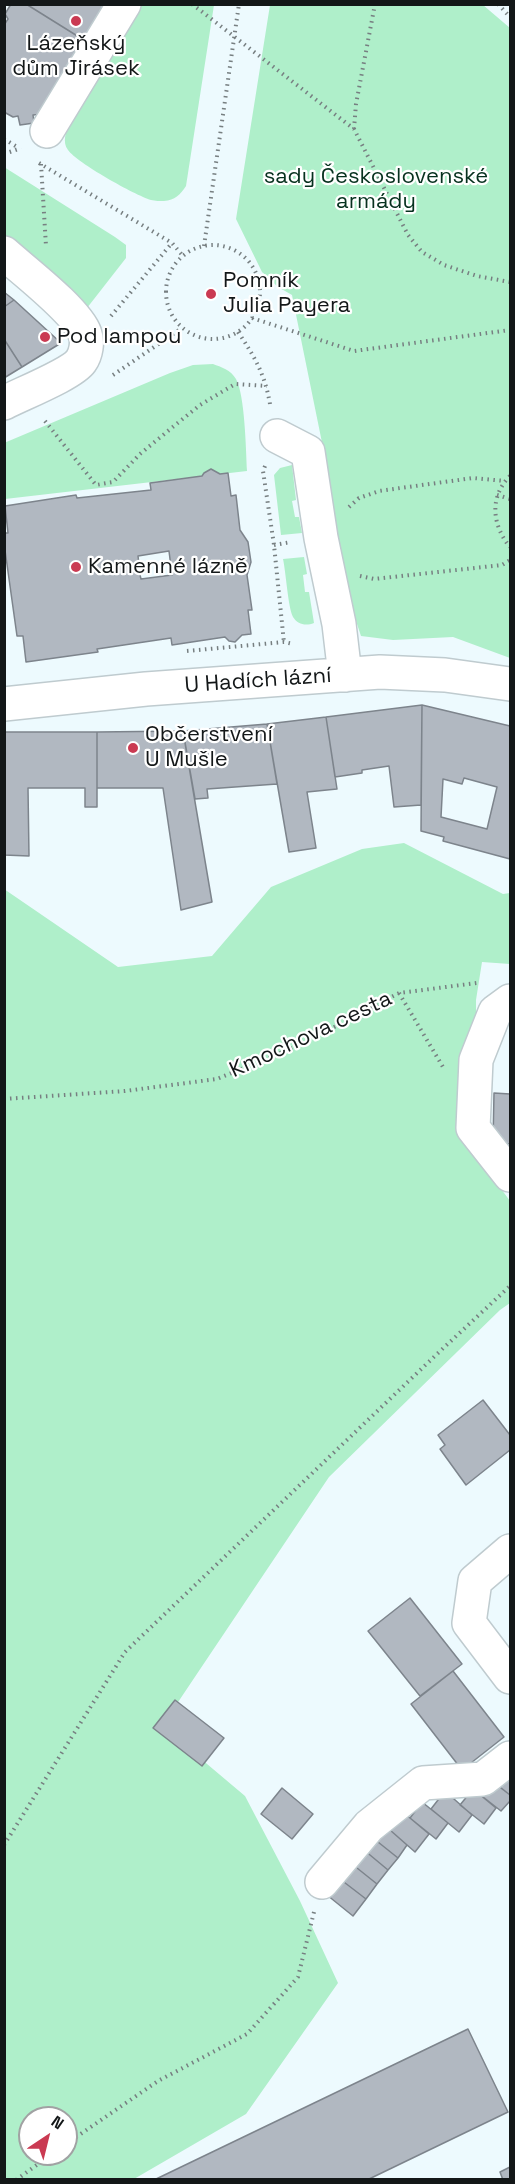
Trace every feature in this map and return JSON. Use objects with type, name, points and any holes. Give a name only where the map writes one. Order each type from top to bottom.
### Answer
[{"type":"street","points":[[32,148],[124,4]]},
{"type":"street","points":[[4,253],[75,317],[84,331],[78,358],[4,403]]},
{"type":"street","points":[[277,436],[308,452],[321,538],[339,624],[345,675]]},
{"type":"street","name":"U Hadích lázní","points":[[4,704],[146,689],[380,672],[445,675],[510,684]]},
{"type":"street","points":[[497,999],[476,1060],[473,1128],[510,1175]]},
{"type":"street","points":[[510,1551],[475,1581],[469,1623],[510,1677]]},
{"type":"street","points":[[322,1882],[369,1826],[423,1783],[483,1779],[510,1758]]},
{"type":"path","points":[[192,4],[354,129],[408,235],[422,252],[444,265],[477,276],[510,282]]},
{"type":"path","points":[[204,246],[238,4]]},
{"type":"path","points":[[354,129],[356,104],[375,4]]},
{"type":"path","points":[[498,4],[510,17]]},
{"type":"path","points":[[4,139],[32,148],[41,164],[49,293]]},
{"type":"path","points":[[4,154],[32,148]]},
{"type":"path","points":[[41,164],[172,243],[183,256]]},
{"type":"path","points":[[78,358],[172,243]]},
{"type":"path","points":[[204,246],[226,247],[236,252],[252,267],[257,276],[260,298],[252,318],[238,332],[219,339],[199,338],[190,334],[175,320],[166,302],[166,281],[183,256],[204,246]]},
{"type":"path","points":[[252,318],[354,351],[510,330]]},
{"type":"path","points":[[238,332],[257,359],[267,386],[277,436],[263,471],[277,568],[289,680]]},
{"type":"path","points":[[45,420],[96,485],[113,482],[140,454],[200,405],[235,384],[267,386]]},
{"type":"path","points":[[510,476],[497,495],[495,508],[496,522],[501,536],[510,547]]},
{"type":"path","points":[[347,508],[359,498],[379,491],[473,478],[505,481]]},
{"type":"path","points":[[497,495],[510,499]]},
{"type":"path","points":[[357,575],[374,579],[502,565],[510,560]]},
{"type":"path","name":"Kmochova cesta","points":[[4,1099],[125,1091],[217,1079],[304,1043],[399,993],[462,984],[497,999]]},
{"type":"path","points":[[399,993],[444,1069]]},
{"type":"path","points":[[4,1845],[126,1652],[510,1286]]},
{"type":"path","points":[[78,2136],[158,2081],[247,2034],[298,1977],[322,1882]]},
{"type":"path","points":[[16,2180],[35,2166]]},
{"type":"green space","points":[[135,5],[214,5],[186,186],[171,200],[151,200],[120,185],[73,156],[65,144],[69,123]]},
{"type":"green space","name":"sady Československé armády","points":[[270,5],[483,5],[510,28],[510,658],[453,637],[393,640],[361,636],[330,543],[328,472],[292,295],[278,287],[262,272],[236,219]]},
{"type":"green space","points":[[4,167],[126,245],[126,258],[87,308],[5,239]]},
{"type":"green space","points":[[213,364],[231,373],[239,387],[245,424],[247,471],[5,499],[4,443],[170,373],[193,365]]},
{"type":"green space","points":[[292,465],[296,500],[292,501],[295,517],[299,517],[302,533],[281,535],[274,475],[280,468]]},
{"type":"green space","points":[[304,557],[307,574],[303,575],[305,592],[309,592],[314,623],[308,624],[302,624],[293,617],[283,559]]},
{"type":"green space","points":[[404,843],[503,894],[510,893],[510,964],[482,962],[476,1000],[476,1060],[457,1129],[510,1201],[510,1303],[500,1310],[329,1477],[162,1726],[245,1796],[300,1901],[338,1983],[246,2114],[134,2179],[5,2179],[4,889],[118,967],[212,956],[271,887],[362,849]]},
{"type":"building","points":[[11,4],[26,4],[87,42],[43,114],[33,115],[34,123],[20,125],[18,116],[13,117],[4,112],[4,25],[8,19],[5,14]]},
{"type":"building","name":"Lázeňský dům Jirásek","points":[[26,4],[109,4],[87,42]]},
{"type":"building","points":[[4,292],[14,300],[4,307]]},
{"type":"building","points":[[14,300],[61,343],[22,367],[4,339],[4,307]]},
{"type":"building","points":[[4,339],[22,367],[4,378]]},
{"type":"building","name":"Kamenné lázně","points":[[211,469],[220,474],[228,473],[231,496],[236,495],[240,530],[248,542],[251,562],[247,575],[252,610],[248,610],[251,634],[242,635],[235,642],[225,637],[172,645],[171,638],[97,649],[98,652],[26,662],[23,636],[17,636],[4,543],[4,533],[8,533],[5,506],[76,495],[77,498],[151,490],[150,483],[202,476]],"holes":[[[169,551],[172,575],[141,579],[139,571],[144,571],[143,563],[139,564],[138,556]]]},
{"type":"building","points":[[422,705],[510,726],[510,859],[443,841],[444,837],[421,831]],"holes":[[[464,778],[497,787],[487,829],[441,817],[443,779],[462,784]]]},
{"type":"building","points":[[422,705],[421,805],[394,807],[389,766],[335,777],[326,717]]},
{"type":"building","points":[[326,717],[337,789],[307,792],[316,848],[289,852],[267,724]]},
{"type":"building","points":[[267,724],[277,784],[207,789],[208,798],[195,799],[183,731]]},
{"type":"building","points":[[183,731],[212,902],[181,910],[163,788],[97,788],[97,732]]},
{"type":"building","points":[[4,732],[97,732],[97,807],[85,807],[85,788],[28,788],[29,856],[4,855]]},
{"type":"building","points":[[494,1093],[510,1094],[510,1144],[493,1143]]},
{"type":"building","points":[[483,1400],[510,1435],[510,1450],[466,1485],[440,1449],[445,1445],[438,1435]]},
{"type":"building","points":[[410,1598],[462,1664],[420,1696],[368,1631]]},
{"type":"building","points":[[453,1671],[504,1737],[462,1770],[411,1704]]},
{"type":"building","points":[[175,1700],[224,1738],[202,1766],[153,1728]]},
{"type":"building","points":[[510,1773],[510,1795],[497,1785]]},
{"type":"building","points":[[490,1779],[510,1795],[510,1801],[501,1811],[478,1793]]},
{"type":"building","points":[[282,1788],[313,1814],[292,1839],[261,1814]]},
{"type":"building","points":[[473,1789],[496,1808],[484,1824],[460,1805]]},
{"type":"building","points":[[445,1791],[472,1815],[459,1832],[431,1809]]},
{"type":"building","points":[[422,1802],[448,1823],[436,1839],[410,1818]]},
{"type":"building","points":[[404,1813],[429,1834],[415,1852],[390,1830]]},
{"type":"building","points":[[390,1830],[407,1845],[398,1858],[373,1838]]},
{"type":"building","points":[[373,1838],[398,1858],[388,1870],[364,1850]]},
{"type":"building","points":[[364,1850],[388,1870],[377,1884],[352,1864]]},
{"type":"building","points":[[352,1864],[377,1884],[366,1899],[340,1879]]},
{"type":"building","points":[[340,1879],[366,1899],[353,1916],[327,1895]]},
{"type":"building","points":[[468,2029],[508,2112],[367,2180],[154,2180]]},
{"type":"building","points":[[510,2167],[510,2180],[503,2180],[500,2172]]},
{"type":"place","name":"Lázeňský dům Jirásek","points":[[76,21]]},
{"type":"place","name":"Pomník Julia Payera","points":[[211,294]]},
{"type":"place","name":"Pod lampou","points":[[45,337]]},
{"type":"place","name":"Kamenné lázně","points":[[76,567]]},
{"type":"place","name":"Občerstvení U Mušle","points":[[133,748]]}]
